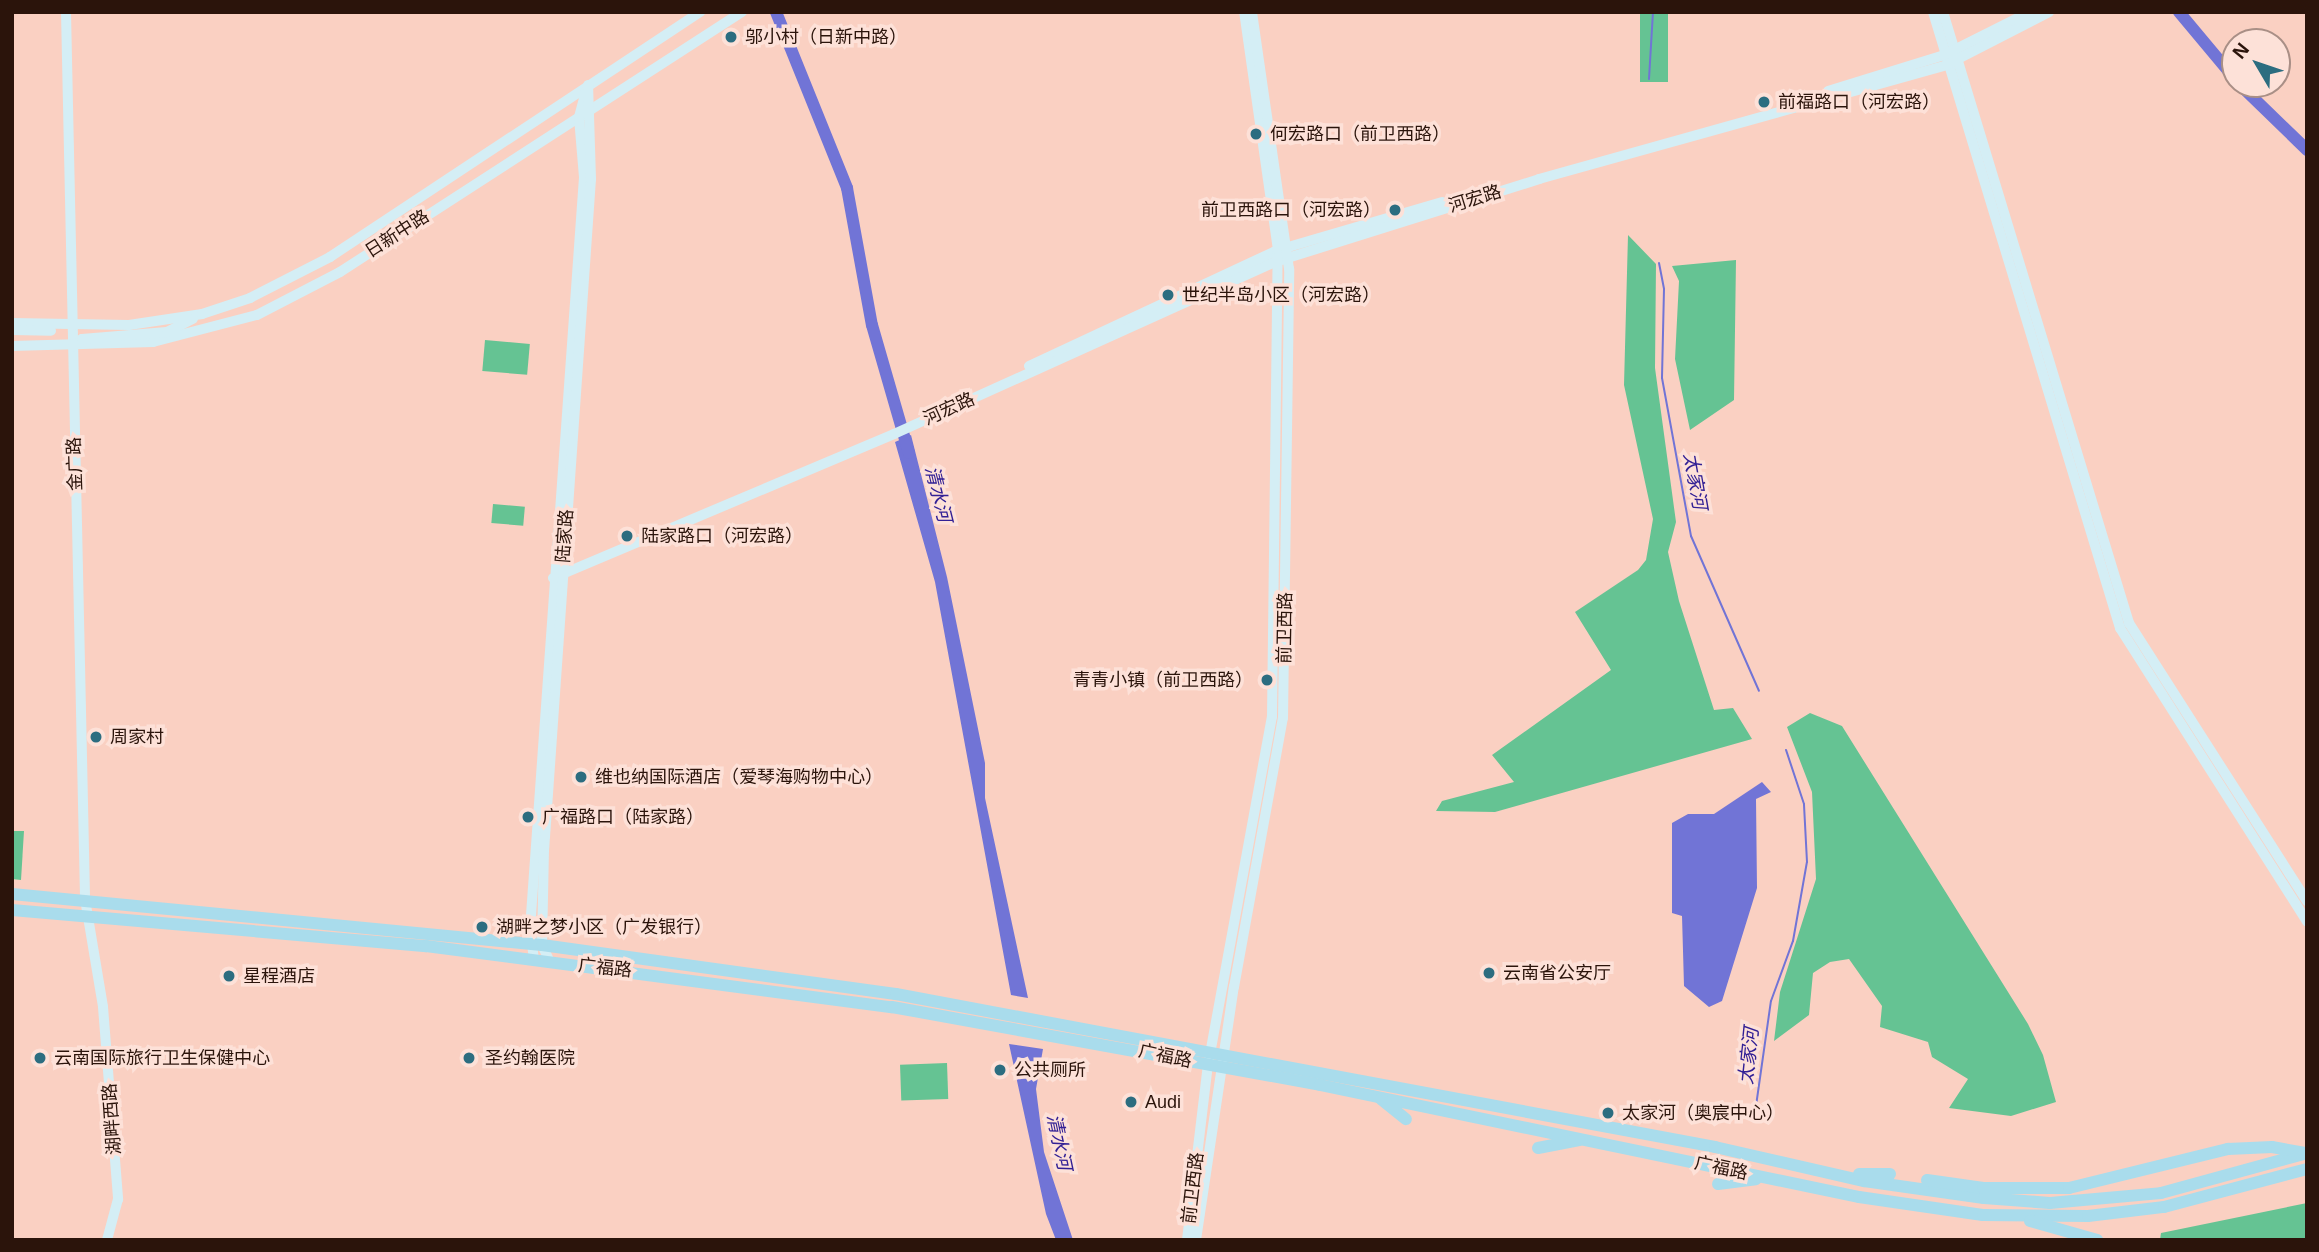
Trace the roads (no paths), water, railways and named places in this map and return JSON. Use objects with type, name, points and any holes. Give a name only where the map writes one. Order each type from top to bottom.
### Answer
[{"type":"main road","name":"广福路","points":[[12,894],[537,944],[896,994],[1209,1058],[1378,1097],[1935,1209],[2018,1217],[2097,1215],[2202,1201],[2307,1169]]},
{"type":"main road","name":"广福路","points":[[12,910],[89,915],[534,960],[892,1007],[1209,1058]]},
{"type":"main road","name":"广福路","points":[[1223,1061],[1715,1147],[1840,1175],[1984,1198],[2087,1201],[2198,1187],[2307,1153]]},
{"type":"main road","points":[[1378,1097],[1406,1119]]},
{"type":"main road","points":[[1661,1128],[1715,1147]]},
{"type":"main road","points":[[1538,1148],[1585,1139]]},
{"type":"main road","points":[[1927,1180],[2048,1189],[2108,1182],[2228,1149],[2272,1147],[2307,1153]]},
{"type":"main road","points":[[1840,1175],[1890,1174]]},
{"type":"main road","points":[[1718,1184],[1769,1177]]},
{"type":"main road","points":[[2018,1217],[2097,1240]]},
{"type":"street","name":"金广路","points":[[66,12],[85,899],[89,915]]},
{"type":"street","name":"日新中路","points":[[12,323],[129,325],[202,314],[250,298],[330,257],[700,12]]},
{"type":"street","name":"日新中路","points":[[12,346],[73,347],[153,342],[207,331],[257,315],[340,272],[742,12]]},
{"type":"street","name":"前卫西路","points":[[1186,1240],[1209,1058],[1272,717],[1283,253],[1244,12]]},
{"type":"street","name":"前卫西路","points":[[1196,1240],[1223,1061],[1283,718],[1283,253],[1252,12]]},
{"type":"street","points":[[1933,12],[1945,60],[2062,426]]},
{"type":"street","points":[[1943,12],[2120,628],[2270,854],[2307,901]]},
{"type":"street","name":"河宏路","points":[[1957,55],[2029,12]]},
{"type":"street","name":"河宏路","points":[[558,572],[913,422],[1283,253],[1945,60],[2049,12]]},
{"type":"street","points":[[579,117],[588,85]]},
{"type":"street","name":"陆家路","points":[[558,572],[591,109],[588,85]]},
{"type":"street","name":"陆家路","points":[[534,960],[584,177],[579,117]]},
{"type":"street","points":[[202,314],[195,321],[207,331]]},
{"type":"street","points":[[73,347],[82,339],[167,332],[202,314]]},
{"type":"street","points":[[12,330],[63,331],[73,324]]},
{"type":"street","points":[[2270,854],[2307,921]]},
{"type":"street","name":"湖畔西路","points":[[89,915],[103,1007],[118,1199],[107,1240]]},
{"type":"street","name":"陆家路","points":[[537,944],[550,962]]},
{"type":"waterway","name":"清水河","points":[[776,12],[847,188],[872,325],[909,453]]},
{"type":"waterway","name":"太家河","points":[[1649,79],[1653,12]]},
{"type":"waterway","points":[[2179,12],[2221,62]]},
{"type":"waterway","points":[[2253,98],[2307,150]]},
{"type":"waterway","name":"太家河","points":[[1659,263],[1664,289],[1662,378],[1691,536],[1759,691]]},
{"type":"waterway","name":"太家河","points":[[1754,1120],[1771,1001],[1793,941],[1807,862],[1804,804],[1786,750]]},
{"type":"place","name":"邬小村（日新中路）","points":[[731,37]]},
{"type":"place","name":"前福路口（河宏路）","points":[[1764,102]]},
{"type":"place","name":"何宏路口（前卫西路）","points":[[1256,134]]},
{"type":"place","name":"前卫西路口（河宏路）","points":[[1395,210]]},
{"type":"place","name":"世纪半岛小区（河宏路）","points":[[1168,295]]},
{"type":"place","name":"陆家路口（河宏路）","points":[[627,536]]},
{"type":"place","name":"青青小镇（前卫西路）","points":[[1267,680]]},
{"type":"place","name":"周家村","points":[[96,737]]},
{"type":"place","name":"维也纳国际酒店（爱琴海购物中心）","points":[[581,777]]},
{"type":"place","name":"广福路口（陆家路）","points":[[528,817]]},
{"type":"place","name":"湖畔之梦小区（广发银行）","points":[[482,927]]},
{"type":"place","name":"云南省公安厅","points":[[1489,973]]},
{"type":"place","name":"星程酒店","points":[[229,976]]},
{"type":"place","name":"云南国际旅行卫生保健中心","points":[[40,1058]]},
{"type":"place","name":"圣约翰医院","points":[[469,1058]]},
{"type":"place","name":"公共厕所","points":[[1000,1070]]},
{"type":"place","name":"Audi","points":[[1131,1102]]},
{"type":"place","name":"太家河（奥宸中心）","points":[[1608,1113]]}]
